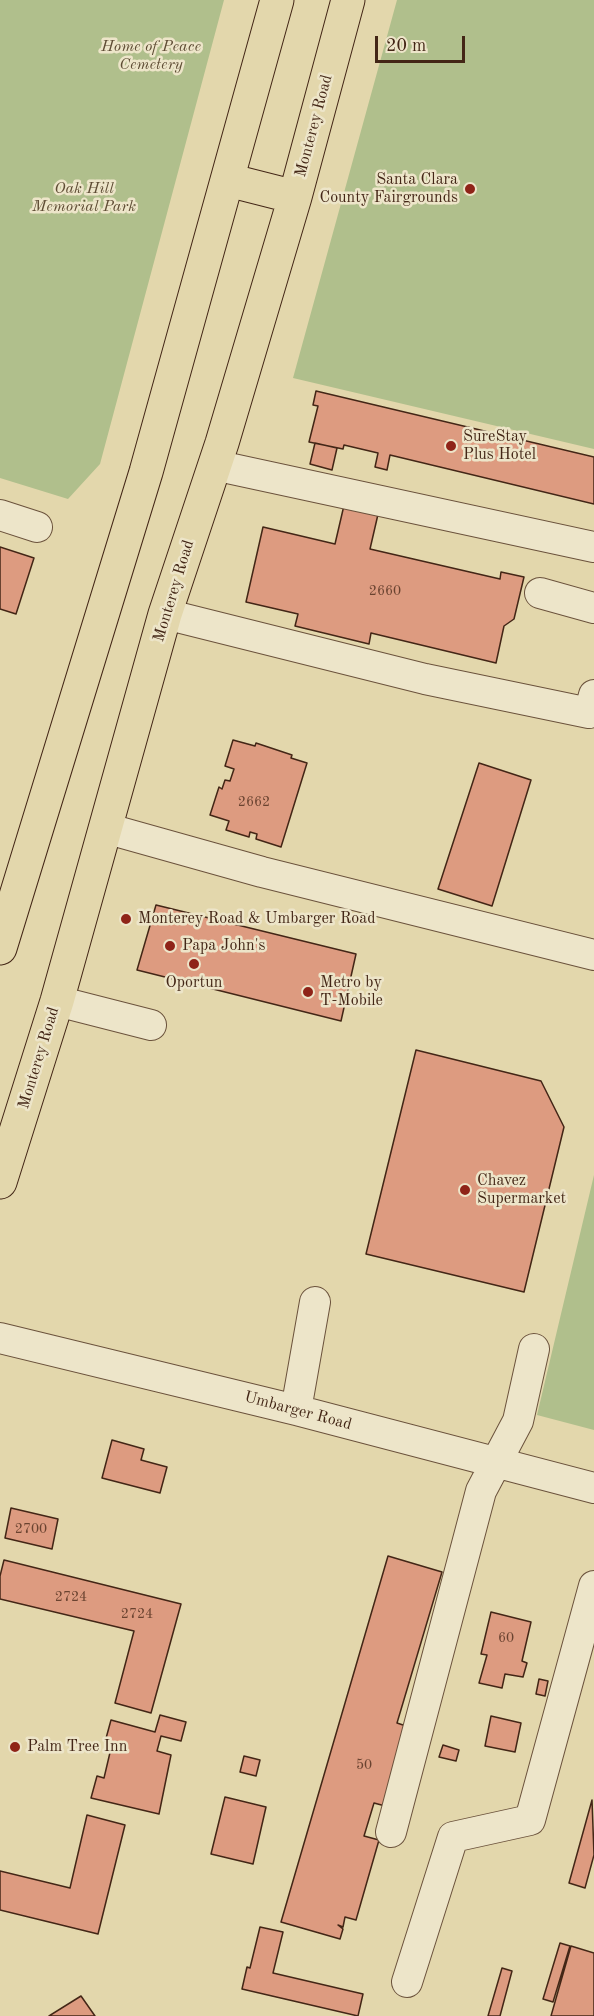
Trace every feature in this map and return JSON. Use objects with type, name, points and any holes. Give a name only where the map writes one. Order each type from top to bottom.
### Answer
[{"type":"main road","points":[[0,948],[146,472],[277,0]]},
{"type":"main road","name":"Monterey Road","points":[[0,1182],[57,1001],[165,614],[214,465],[295,197],[348,0]]},
{"type":"main road","points":[[228,180],[295,197]]},
{"type":"street","points":[[214,465],[594,547]]},
{"type":"street","points":[[0,515],[37,527]]},
{"type":"street","points":[[540,593],[594,608]]},
{"type":"street","points":[[165,614],[424,680],[592,704]]},
{"type":"street","points":[[105,828],[262,872],[594,956]]},
{"type":"street","points":[[57,1001],[151,1025]]},
{"type":"street","points":[[296,1410],[315,1302]]},
{"type":"street","name":"Umbarger Road","points":[[0,1338],[296,1410],[594,1488]]},
{"type":"street","points":[[391,1832],[481,1491],[518,1421],[534,1349]]},
{"type":"street","points":[[407,1982],[453,1837],[530,1820],[594,1586]]},
{"type":"green space","name":"Oak Hill Memorial Park","points":[[0,0],[224,0],[100,464],[68,499],[0,478]]},
{"type":"green space","name":"Santa Clara County Fairgrounds","points":[[397,0],[594,0],[594,449],[293,378]]},
{"type":"green space","points":[[594,1175],[594,1430],[537,1415]]},
{"type":"building","name":"SureStay Plus Hotel","points":[[316,391],[594,457],[594,504],[390,455],[387,470],[375,467],[378,453],[344,445],[343,449],[309,442],[318,406],[313,405]]},
{"type":"building","points":[[315,443],[337,448],[332,470],[310,464]]},
{"type":"building","points":[[345,501],[379,510],[370,549],[500,579],[501,572],[524,577],[514,619],[504,626],[496,663],[371,633],[369,644],[295,626],[298,614],[246,602],[263,527],[335,544]]},
{"type":"building","points":[[0,547],[34,558],[16,614],[0,609]]},
{"type":"building","points":[[233,740],[255,746],[256,743],[292,755],[291,758],[307,763],[281,847],[256,839],[257,834],[250,832],[249,837],[226,830],[229,821],[210,815],[219,787],[222,789],[225,780],[230,781],[234,769],[225,766]]},
{"type":"building","points":[[479,763],[531,780],[492,906],[438,889]]},
{"type":"building","points":[[156,905],[356,954],[341,1021],[137,970]]},
{"type":"building","name":"Chavez Supermarket","points":[[416,1050],[541,1081],[564,1127],[524,1292],[366,1254]]},
{"type":"building","points":[[112,1440],[144,1449],[141,1460],[167,1467],[160,1493],[102,1478]]},
{"type":"building","points":[[11,1508],[58,1519],[52,1549],[5,1538]]},
{"type":"building","points":[[388,1556],[442,1572],[397,1723],[412,1728],[389,1807],[374,1803],[364,1836],[379,1840],[356,1920],[345,1917],[343,1927],[338,1925],[343,1929],[340,1939],[281,1922]]},
{"type":"building","points":[[4,1560],[181,1604],[151,1713],[115,1703],[134,1631],[0,1599],[0,1576]]},
{"type":"building","points":[[491,1612],[531,1622],[522,1661],[527,1663],[523,1677],[505,1674],[502,1688],[479,1683],[487,1655],[481,1654]]},
{"type":"building","points":[[539,1679],[548,1681],[545,1696],[536,1694]]},
{"type":"building","points":[[160,1715],[186,1722],[181,1741],[161,1736],[157,1751],[171,1755],[159,1814],[91,1798],[97,1776],[104,1778],[112,1744],[105,1742],[111,1720],[155,1732]]},
{"type":"building","points":[[491,1716],[521,1723],[515,1752],[485,1746]]},
{"type":"building","points":[[443,1745],[459,1750],[456,1761],[439,1757]]},
{"type":"building","points":[[244,1756],[260,1760],[256,1776],[240,1772]]},
{"type":"building","points":[[225,1797],[266,1807],[253,1864],[211,1854]]},
{"type":"building","points":[[592,1800],[594,1855],[585,1888],[569,1883]]},
{"type":"building","points":[[87,1815],[125,1825],[98,1934],[0,1910],[0,1871],[70,1888]]},
{"type":"building","points":[[260,1927],[283,1932],[273,1973],[363,1994],[358,2016],[242,1989],[247,1967],[250,1968]]},
{"type":"building","points":[[560,1943],[570,1946],[553,2002],[543,1999]]},
{"type":"building","points":[[571,1946],[594,1953],[594,2016],[551,2016]]},
{"type":"building","points":[[502,1968],[512,1971],[500,2016],[488,2016]]},
{"type":"building","points":[[81,1996],[95,2016],[49,2016]]},
{"type":"place","name":"Santa Clara County Fairgrounds","points":[[470,189]]},
{"type":"place","name":"SureStay Plus Hotel","points":[[451,446]]},
{"type":"place","name":"Monterey Road & Umbarger Road","points":[[126,919]]},
{"type":"place","name":"Papa John's","points":[[170,946]]},
{"type":"place","name":"Oportun","points":[[194,964]]},
{"type":"place","name":"Metro by T-Mobile","points":[[308,992]]},
{"type":"place","name":"Chavez Supermarket","points":[[465,1190]]},
{"type":"place","name":"Palm Tree Inn","points":[[15,1747]]},
{"type":"park label","name":"Home of Peace Cemetery","points":[[151,56]]}]
